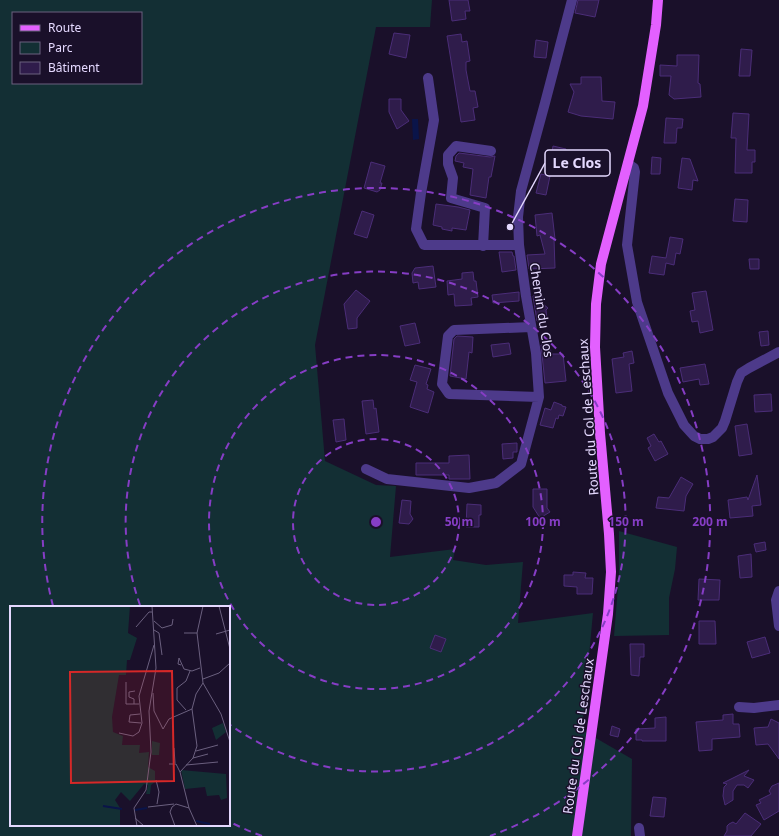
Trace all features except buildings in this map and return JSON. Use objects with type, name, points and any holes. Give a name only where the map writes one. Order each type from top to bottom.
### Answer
[{"type":"main road","name":"Route du Col de Leschaux","points":[[577,836],[610,591],[609,534],[600,432],[595,348],[596,304],[601,264],[643,106],[653,46],[658,0]]},
{"type":"street","name":"Chemin du Clos","points":[[366,469],[387,478],[470,488],[496,483],[521,464],[539,397],[536,353],[519,245],[518,216],[521,191],[572,0]]},
{"type":"street","points":[[428,78],[434,120],[416,229],[424,246],[519,245]]},
{"type":"street","points":[[483,246],[485,208],[451,198],[453,178],[448,164],[448,155],[456,146],[490,151]]},
{"type":"street","points":[[628,164],[634,168],[635,172],[627,245],[637,302],[668,394],[684,425],[694,436],[700,439],[708,439],[713,437],[722,428],[741,373],[779,352]]},
{"type":"street","points":[[531,326],[454,330],[448,336],[442,384],[450,394],[539,397]]},
{"type":"street","points":[[779,591],[776,600],[779,626]]},
{"type":"street","points":[[739,707],[754,708],[779,706]]},
{"type":"green space","points":[[0,0],[432,0],[430,27],[376,27],[315,345],[325,461],[376,485],[396,486],[390,557],[455,549],[453,560],[486,565],[523,562],[518,623],[593,613],[582,730],[632,759],[631,836],[0,836]]},
{"type":"green space","points":[[619,531],[677,547],[675,569],[669,598],[669,635],[614,636],[619,575]]},
{"type":"shaded area","points":[[412,119],[418,119],[419,139],[413,140]]},
{"type":"place","name":"Le Clos","points":[[510,227]]}]
